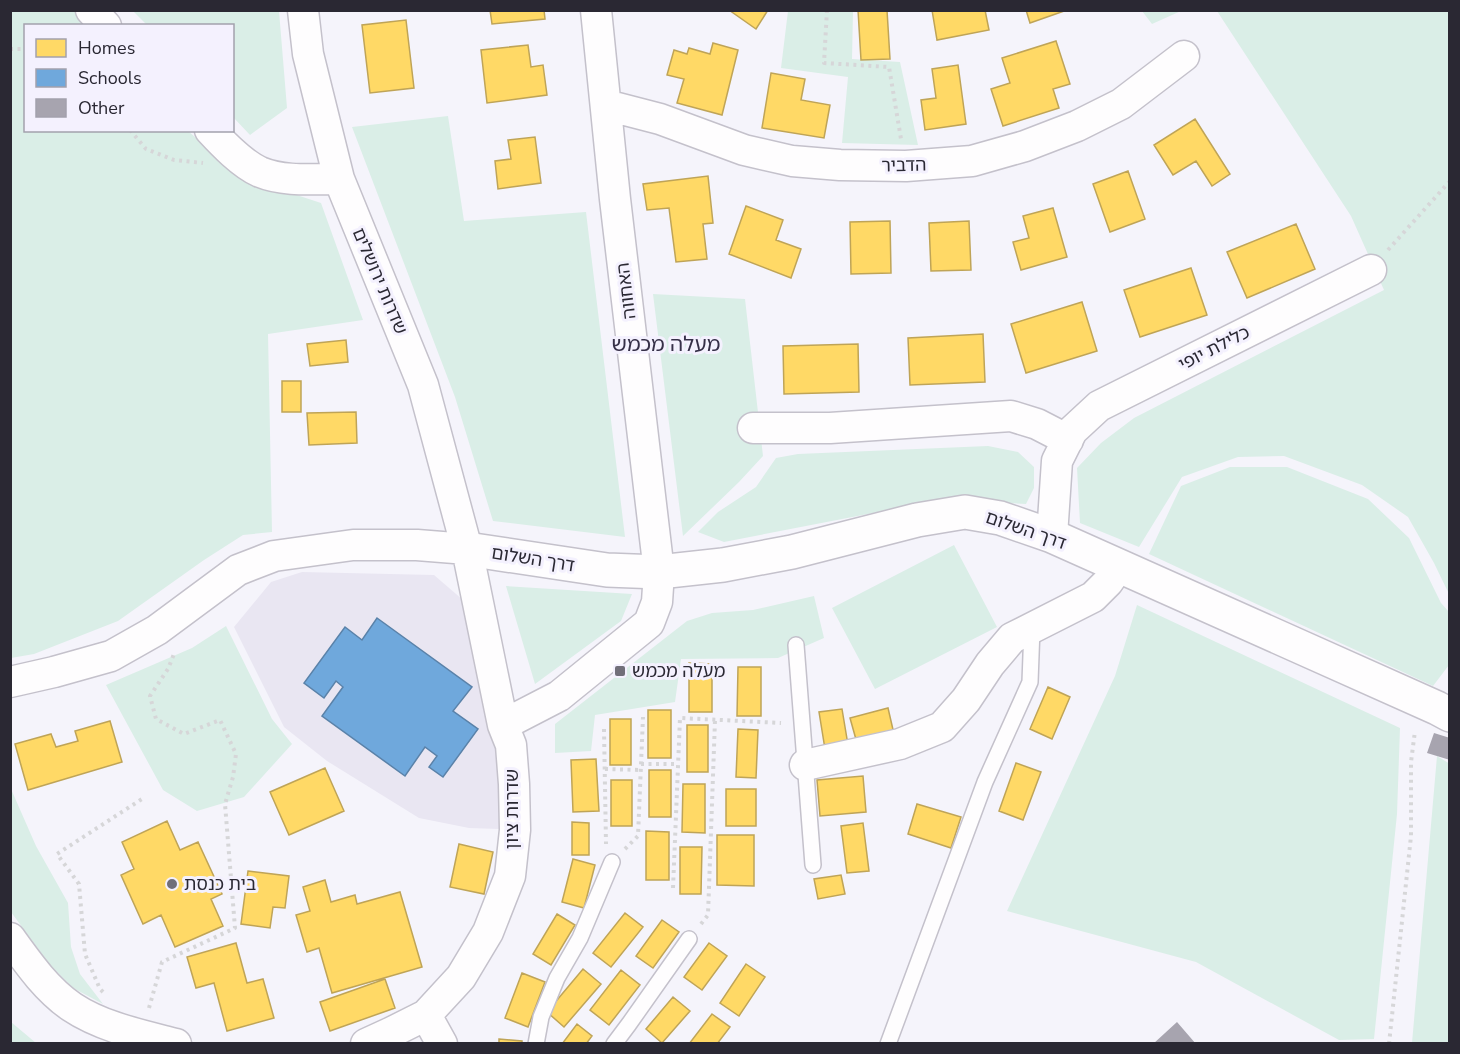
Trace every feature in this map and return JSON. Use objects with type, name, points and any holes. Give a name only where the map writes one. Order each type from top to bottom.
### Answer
[{"type":"street","points":[[91,10],[104,24]]},
{"type":"street","name":"שדרות ירושלים","points":[[303,10],[308,54],[339,179],[423,385],[467,549]]},
{"type":"street","name":"האחווה","points":[[504,725],[559,696],[649,623],[657,602],[659,572],[596,10]]},
{"type":"street","name":"הדביר","points":[[606,105],[660,119],[744,150],[792,161],[840,165],[906,166],[972,161],[1025,146],[1077,126],[1121,104],[1184,56]]},
{"type":"street","points":[[212,132],[232,153],[260,172],[289,179],[339,179]]},
{"type":"street","name":"כלילת יופי","points":[[1052,536],[1057,461],[1072,431],[1099,406],[1371,270]]},
{"type":"street","points":[[753,428],[830,428],[1011,416],[1037,424],[1068,440]]},
{"type":"street","name":"דרך השלום","points":[[467,549],[607,570],[659,572],[723,566],[917,520],[965,512],[1000,518],[1052,536],[1449,715]]},
{"type":"street","points":[[10,682],[111,656],[157,630],[238,570],[274,556],[353,545],[417,545],[467,549]]},
{"type":"street","name":"שדרות ציון","points":[[426,1015],[460,976],[488,932],[510,876],[514,830],[511,746],[504,725],[467,549]]},
{"type":"street","points":[[805,765],[900,744],[942,728],[1012,638],[1093,597],[1108,582],[1119,566]]},
{"type":"street","points":[[10,938],[49,987],[71,1006],[97,1020],[176,1044]]},
{"type":"street","points":[[366,1044],[426,1015],[442,1044]]},
{"type":"lane","points":[[888,1044],[984,782],[1030,682],[1032,628]]},
{"type":"lane","points":[[796,645],[813,865]]},
{"type":"lane","points":[[536,1044],[541,1017],[557,978],[580,939],[612,862]]},
{"type":"lane","points":[[614,1044],[689,939]]},
{"type":"path","points":[[826,10],[824,63],[889,67],[906,166]]},
{"type":"path","points":[[132,132],[146,149],[174,160],[208,163],[232,153]]},
{"type":"path","points":[[1371,270],[1449,181]]},
{"type":"path","points":[[141,1035],[162,962],[235,928],[225,804],[233,777],[236,754],[220,720],[184,734],[156,719],[150,696],[168,669],[176,650]]},
{"type":"path","points":[[1389,1044],[1411,836],[1411,762],[1419,700]]},
{"type":"path","points":[[604,729],[606,844],[612,862],[638,836],[643,717]]},
{"type":"path","points":[[674,888],[680,718],[802,724]]},
{"type":"path","points":[[689,939],[708,915],[715,720]]},
{"type":"path","points":[[641,764],[678,764]]},
{"type":"path","points":[[605,769],[641,770]]},
{"type":"path","points":[[107,996],[100,989],[85,954],[79,884],[57,854],[145,797]]},
{"type":"shaded area","points":[[11,11],[76,11],[89,24],[24,24],[24,132],[189,132],[254,181],[321,203],[363,320],[268,334],[272,532],[243,535],[118,621],[34,654],[11,658]]},
{"type":"shaded area","points":[[133,11],[279,11],[287,108],[250,135],[234,118],[234,24],[146,24]]},
{"type":"shaded area","points":[[788,11],[853,11],[852,59],[900,62],[918,145],[842,143],[848,77],[781,68]]},
{"type":"shaded area","points":[[1142,11],[1181,11],[1152,24]]},
{"type":"shaded area","points":[[1217,11],[1449,11],[1449,594],[1408,517],[1362,485],[1284,456],[1238,457],[1182,477],[1139,547],[1080,523],[1077,468],[1101,443],[1134,418],[1384,290],[1351,216]]},
{"type":"shaded area","points":[[448,116],[464,221],[586,212],[625,537],[493,521],[455,397],[352,127]]},
{"type":"shaded area","points":[[653,294],[745,299],[763,456],[683,536]]},
{"type":"shaded area","points":[[988,446],[1018,452],[1034,467],[1034,488],[1026,504],[968,501],[899,508],[724,542],[698,532],[718,512],[756,487],[776,458],[798,454]]},
{"type":"shaded area","points":[[1230,467],[1287,467],[1368,499],[1409,538],[1441,603],[1449,612],[1449,665],[1433,686],[1149,554],[1181,486]]},
{"type":"shaded area","points":[[954,545],[997,627],[875,689],[832,608]]},
{"type":"shaded area","points":[[302,572],[434,575],[463,600],[502,765],[499,829],[469,828],[419,818],[327,761],[284,727],[234,627],[271,582]]},
{"type":"shaded area","points":[[506,586],[632,594],[621,621],[535,684]]},
{"type":"shaded area","points":[[814,596],[824,638],[778,658],[681,659],[675,702],[595,715],[591,751],[555,753],[555,724],[687,621],[712,613],[753,610]]},
{"type":"shaded area","points":[[1137,605],[1400,728],[1397,814],[1374,1039],[1339,1040],[1196,962],[1007,911],[1115,676]]},
{"type":"shaded area","points":[[226,626],[272,719],[292,744],[244,797],[197,811],[163,790],[106,685],[192,648]]},
{"type":"shaded area","points":[[1437,756],[1450,764],[1449,1043],[1412,1043]]},
{"type":"shaded area","points":[[11,789],[36,846],[68,903],[71,947],[80,974],[103,1004],[73,988],[50,965],[11,912]]},
{"type":"shaded area","points":[[11,1022],[36,1043],[11,1043]]},
{"type":"building: Homes","points":[[490,10],[544,10],[545,19],[492,24]]},
{"type":"building: Homes","points":[[729,10],[768,10],[756,29]]},
{"type":"building: Homes","points":[[858,10],[887,10],[890,59],[861,60]]},
{"type":"building: Homes","points":[[932,10],[985,10],[989,30],[937,40]]},
{"type":"building: Homes","points":[[1026,10],[1067,10],[1030,23]]},
{"type":"building: Homes","points":[[406,20],[414,88],[370,93],[362,25]]},
{"type":"building: Homes","points":[[1056,41],[1070,84],[1053,89],[1059,108],[1003,126],[991,89],[1010,83],[1002,58]]},
{"type":"building: Homes","points":[[713,43],[738,50],[722,115],[677,103],[684,79],[667,75],[674,50],[687,54],[689,48],[710,54]]},
{"type":"building: Homes","points":[[528,45],[531,67],[543,65],[547,95],[487,103],[481,50]]},
{"type":"building: Homes","points":[[958,65],[966,124],[925,130],[921,100],[936,98],[932,69]]},
{"type":"building: Homes","points":[[771,73],[805,79],[801,100],[830,105],[824,138],[762,128]]},
{"type":"building: Homes","points":[[1195,119],[1230,174],[1212,186],[1196,161],[1173,175],[1154,145]]},
{"type":"building: Homes","points":[[535,137],[541,183],[498,189],[495,161],[511,159],[508,140]]},
{"type":"building: Homes","points":[[1128,171],[1145,219],[1110,232],[1093,184]]},
{"type":"building: Homes","points":[[708,176],[713,223],[703,224],[707,259],[676,262],[669,208],[647,210],[643,184]]},
{"type":"building: Homes","points":[[746,206],[783,220],[776,240],[801,249],[791,278],[729,254]]},
{"type":"building: Homes","points":[[1053,208],[1067,257],[1021,270],[1013,242],[1029,238],[1023,216]]},
{"type":"building: Homes","points":[[890,221],[891,273],[851,274],[850,222]]},
{"type":"building: Homes","points":[[969,221],[971,270],[931,271],[929,223]]},
{"type":"building: Homes","points":[[1296,224],[1315,269],[1247,298],[1227,252]]},
{"type":"building: Homes","points":[[1191,268],[1207,315],[1140,337],[1124,290]]},
{"type":"building: Homes","points":[[1082,302],[1097,351],[1026,373],[1011,324]]},
{"type":"building: Homes","points":[[983,334],[985,382],[910,385],[908,338]]},
{"type":"building: Homes","points":[[346,340],[348,362],[310,366],[307,344]]},
{"type":"building: Homes","points":[[858,344],[859,392],[784,394],[783,346]]},
{"type":"building: Homes","points":[[282,381],[301,381],[301,412],[282,412]]},
{"type":"building: Homes","points":[[356,412],[357,443],[309,445],[307,413]]},
{"type":"building: Homes","points":[[689,663],[712,664],[712,712],[689,712]]},
{"type":"building: Homes","points":[[738,667],[761,667],[761,716],[737,716]]},
{"type":"building: Homes","points":[[1048,687],[1070,697],[1052,739],[1030,729]]},
{"type":"building: Homes","points":[[888,708],[894,734],[857,743],[850,718]]},
{"type":"building: Homes","points":[[842,709],[848,745],[825,749],[819,712]]},
{"type":"building: Homes","points":[[648,710],[671,710],[671,758],[648,758]]},
{"type":"building: Homes","points":[[610,719],[631,719],[631,765],[610,765]]},
{"type":"building: Homes","points":[[110,721],[122,762],[28,790],[15,744],[51,734],[56,747],[78,741],[75,731]]},
{"type":"building: Homes","points":[[687,725],[708,725],[708,772],[687,772]]},
{"type":"building: Homes","points":[[738,729],[758,730],[756,778],[736,777]]},
{"type":"building: Homes","points":[[596,759],[599,811],[573,812],[571,760]]},
{"type":"building: Homes","points":[[1016,763],[1041,772],[1023,820],[999,811]]},
{"type":"building: Homes","points":[[325,768],[344,811],[289,835],[270,792]]},
{"type":"building: Homes","points":[[649,770],[671,770],[671,817],[649,817]]},
{"type":"building: Homes","points":[[863,776],[866,812],[820,816],[817,780]]},
{"type":"building: Homes","points":[[611,780],[632,780],[632,826],[611,826]]},
{"type":"building: Homes","points":[[683,784],[705,784],[705,833],[682,832]]},
{"type":"building: Homes","points":[[726,789],[756,789],[756,826],[726,826]]},
{"type":"building: Homes","points":[[917,804],[961,817],[951,848],[908,834]]},
{"type":"building: Homes","name":"בית כנסת","points":[[167,821],[180,850],[198,842],[222,894],[211,899],[223,926],[175,947],[161,915],[143,924],[121,875],[134,869],[122,842]]},
{"type":"building: Homes","points":[[572,822],[589,823],[589,855],[572,855]]},
{"type":"building: Homes","points":[[863,823],[869,871],[847,873],[841,826]]},
{"type":"building: Homes","points":[[646,831],[669,832],[669,880],[646,880]]},
{"type":"building: Homes","points":[[717,835],[754,835],[754,886],[717,885]]},
{"type":"building: Homes","points":[[459,844],[493,852],[484,894],[450,887]]},
{"type":"building: Homes","points":[[680,847],[702,847],[701,894],[680,894]]},
{"type":"building: Homes","points":[[573,859],[595,865],[584,908],[562,902]]},
{"type":"building: Homes","points":[[248,871],[289,876],[285,908],[273,907],[270,928],[241,924]]},
{"type":"building: Homes","points":[[841,875],[845,894],[818,899],[814,879]]},
{"type":"building: Homes","points":[[325,880],[331,902],[355,895],[357,904],[400,892],[422,967],[332,993],[319,948],[307,952],[296,915],[310,911],[303,887]]},
{"type":"building: Homes","points":[[625,913],[643,927],[611,967],[593,953]]},
{"type":"building: Homes","points":[[557,914],[575,925],[551,965],[533,954]]},
{"type":"building: Homes","points":[[662,920],[679,932],[653,968],[636,956]]},
{"type":"building: Homes","points":[[236,943],[247,983],[263,979],[274,1018],[227,1031],[214,983],[196,988],[187,957]]},
{"type":"building: Homes","points":[[709,943],[727,956],[702,990],[684,977]]},
{"type":"building: Homes","points":[[746,964],[765,977],[739,1016],[720,1003]]},
{"type":"building: Homes","points":[[583,969],[601,984],[564,1027],[547,1012]]},
{"type":"building: Homes","points":[[621,970],[640,985],[609,1025],[590,1010]]},
{"type":"building: Homes","points":[[522,973],[545,982],[528,1027],[505,1018]]},
{"type":"building: Homes","points":[[385,979],[395,1008],[330,1031],[320,1002]]},
{"type":"building: Homes","points":[[673,997],[690,1011],[662,1043],[646,1029]]},
{"type":"building: Homes","points":[[712,1014],[730,1027],[717,1044],[689,1044]]},
{"type":"building: Homes","points":[[577,1024],[592,1036],[586,1044],[562,1044]]},
{"type":"building: Homes","points":[[499,1039],[522,1041],[522,1044],[499,1044]]},
{"type":"building: Schools","points":[[377,618],[472,687],[453,711],[478,729],[443,777],[429,767],[437,756],[425,747],[405,776],[322,716],[343,687],[336,681],[324,698],[304,683],[345,627],[362,640]]},
{"type":"building: Other","points":[[1434,733],[1450,738],[1450,760],[1427,753]]},
{"type":"building: Other","points":[[1177,1022],[1196,1044],[1153,1044]]},
{"type":"place","name":"מעלה מכמש","points":[[620,671]]},
{"type":"place","name":"בית כנסת","points":[[172,884]]},
{"type":"district","name":"מעלה מכמש","points":[[666,344]]}]
